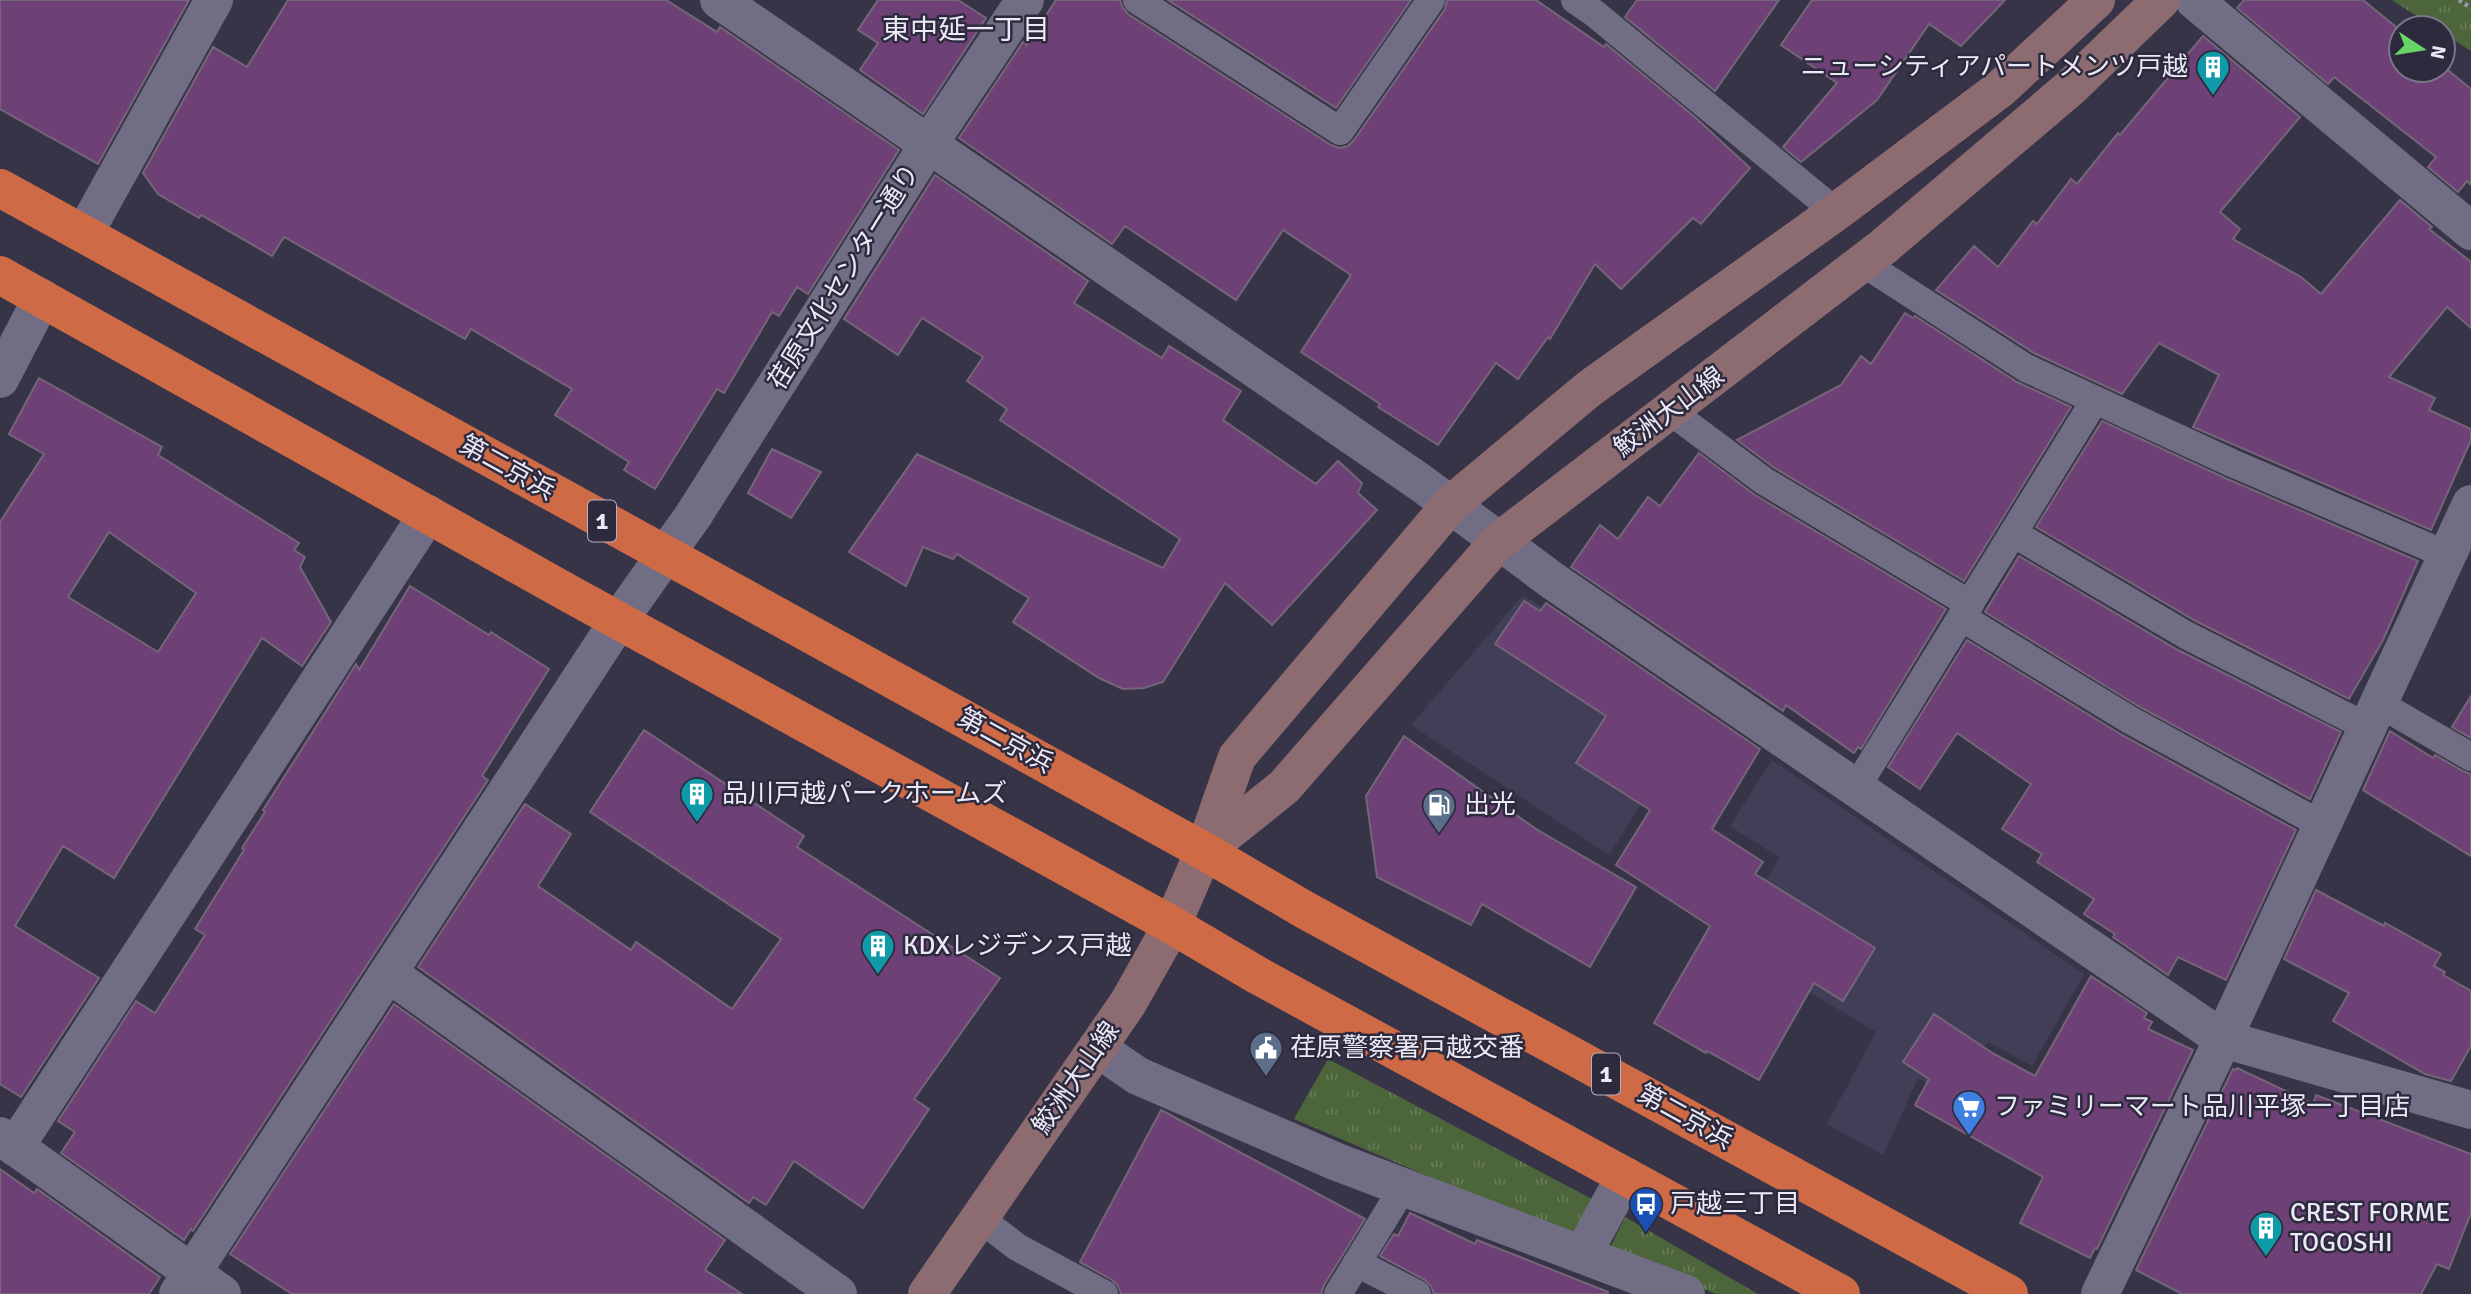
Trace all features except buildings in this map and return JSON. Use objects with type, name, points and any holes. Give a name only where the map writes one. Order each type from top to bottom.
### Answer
[{"type":"highway","name":"第二京浜","points":[[0,188],[1204,851],[1305,910],[2009,1294]]},
{"type":"highway","points":[[0,275],[1172,925],[1257,975],[1841,1294]]},
{"type":"main road","name":"鮫洲大山線","points":[[927,1294],[1128,1003],[1172,925],[1204,851],[1237,757],[1451,504],[1590,388],[1836,212],[2000,89],[2096,0]]},
{"type":"main road","name":"鮫洲大山線","points":[[1204,851],[1284,787],[1499,541],[1863,263],[2070,88],[2161,0]]},
{"type":"street","points":[[85,234],[214,0]]},
{"type":"street","points":[[719,0],[1451,504],[1553,581],[2222,1039],[2471,1110]]},
{"type":"street","name":"荏原文化センター通り","points":[[198,1287],[388,973],[619,620],[693,516],[928,145],[1025,0]]},
{"type":"street","points":[[2193,0],[2471,231]]},
{"type":"street","points":[[0,379],[42,298]]},
{"type":"street","points":[[2101,1294],[2471,504]]},
{"type":"street","points":[[198,1287],[7,1142],[428,514]]},
{"type":"street","points":[[388,973],[838,1294]]},
{"type":"street","points":[[1097,1048],[1138,1076],[1337,1162],[1686,1294]]},
{"type":"street","points":[[1583,1254],[1625,1176]]},
{"type":"lane","points":[[1137,0],[1340,131],[1431,0]]},
{"type":"lane","points":[[1575,0],[1836,212]]},
{"type":"lane","points":[[1863,263],[2026,368],[2232,463],[2447,555]]},
{"type":"lane","points":[[1856,788],[2095,400]]},
{"type":"lane","points":[[1670,411],[1764,481],[2130,720],[2322,825]]},
{"type":"lane","points":[[2013,533],[2186,635],[2471,757]]},
{"type":"lane","points":[[1338,1294],[1404,1186]]},
{"type":"lane","points":[[978,1217],[1017,1247],[1104,1294]]},
{"type":"lane","points":[[1357,1264],[1416,1294]]},
{"type":"path","points":[[2459,0],[2471,8]]},
{"type":"shaded area","points":[[1523,595],[1700,710],[1609,855],[1411,725]]},
{"type":"shaded area","points":[[1772,760],[2084,974],[2032,1066],[1988,1042],[1955,1098],[1918,1078],[1883,1155],[1827,1124],[1876,1032],[1726,942],[1780,858],[1730,826]]},
{"type":"green space","points":[[2392,0],[2471,0],[2471,51],[2457,42],[2457,14],[2414,14]]},
{"type":"green space","points":[[1328,1059],[1592,1199],[1573,1238],[1294,1119]]},
{"type":"green space","points":[[1625,1217],[1758,1294],[1716,1294],[1609,1250]]},
{"type":"place","name":"ニューシティアパートメンツ戸越","points":[[2213,97]]},
{"type":"place","name":"品川戸越パークホームズ","points":[[697,824]]},
{"type":"place","name":"出光","points":[[1439,835]]},
{"type":"place","name":"KDXレジデンス戸越","points":[[878,976]]},
{"type":"place","name":"荏原警察署戸越交番","points":[[1266,1078]]},
{"type":"place","name":"ファミリーマート品川平塚一丁目店","points":[[1969,1137]]},
{"type":"place","name":"戸越三丁目","points":[[1646,1234]]},
{"type":"place","name":"CREST FORME TOGOSHI","points":[[2266,1258]]},
{"type":"district","name":"東中延一丁目","points":[[966,30]]}]
